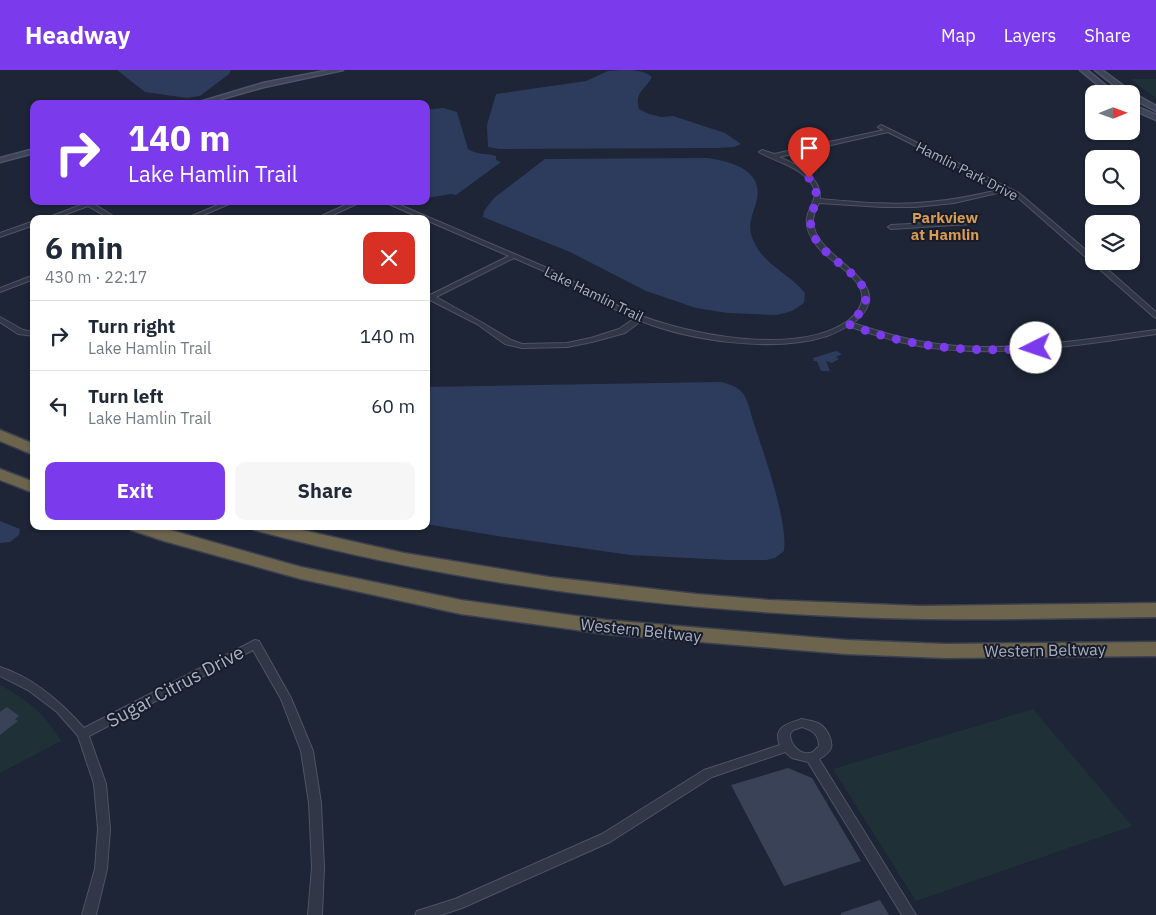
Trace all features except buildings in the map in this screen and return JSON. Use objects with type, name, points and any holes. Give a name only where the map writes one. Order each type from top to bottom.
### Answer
[{"type":"highway","points":[[0,434],[30,448]]},
{"type":"highway","points":[[0,474],[30,486]]},
{"type":"highway","name":"Western Beltway","points":[[151,530],[291,570],[338,581],[460,607],[606,627],[846,647],[945,651],[1156,649]]},
{"type":"highway","points":[[276,530],[339,546],[476,574],[619,593],[740,604],[842,610],[976,613],[1103,611],[1156,608]]},
{"type":"main road","points":[[210,100],[309,72],[340,70]]},
{"type":"main road","points":[[1083,70],[1102,85]]},
{"type":"main road","points":[[1098,70],[1118,85]]},
{"type":"main road","points":[[1140,99],[1156,108]]},
{"type":"main road","points":[[1140,110],[1156,118]]},
{"type":"main road","points":[[0,156],[30,147]]},
{"type":"main road","points":[[0,160],[30,152]]},
{"type":"street","name":"Hamlin Park Drive","points":[[881,128],[1021,197],[1085,253]]},
{"type":"street","points":[[774,156],[888,131]]},
{"type":"street","points":[[762,152],[793,165],[809,178],[816,188],[817,201],[875,205],[924,205],[956,201],[1007,189]]},
{"type":"street","name":"Lake Hamlin Trail","points":[[430,220],[562,277],[624,312],[640,318],[703,336],[746,341],[804,339],[828,334],[848,324],[860,315],[866,300],[865,290],[858,280],[824,252],[814,238],[810,218],[817,201]]},
{"type":"street","points":[[58,215],[86,205]]},
{"type":"street","points":[[91,205],[108,215]]},
{"type":"street","points":[[198,215],[223,205]]},
{"type":"street","points":[[327,215],[351,205]]},
{"type":"street","name":"Lake Hamlin Trail","points":[[394,205],[418,215]]},
{"type":"street","points":[[890,228],[968,223]]},
{"type":"street","points":[[0,235],[30,224]]},
{"type":"street","points":[[430,296],[514,256]]},
{"type":"street","name":"Hamlin Park Drive","points":[[1104,270],[1156,316]]},
{"type":"street","points":[[0,290],[30,279]]},
{"type":"street","points":[[430,298],[479,323],[508,342],[522,346],[567,345],[592,340],[622,330],[640,318]]},
{"type":"street","points":[[0,318],[21,332],[30,333]]},
{"type":"street","points":[[848,324],[882,336],[912,342],[980,350],[1036,348],[1156,332]]},
{"type":"street","name":"Sugar Citrus Drive","points":[[83,734],[255,644],[286,698],[307,752],[315,803],[318,867],[315,915]]},
{"type":"street","points":[[0,670],[32,687],[61,708],[83,734],[100,784],[104,830],[101,869],[89,915]]},
{"type":"street","points":[[796,724],[810,724],[822,732],[826,743],[822,752],[811,757],[797,755],[787,747],[783,736],[785,730],[796,724]]},
{"type":"street","points":[[422,915],[457,904],[606,838],[708,773],[787,747]]},
{"type":"street","points":[[811,757],[909,915]]},
{"type":"shaded area","points":[[1130,79],[1156,79],[1156,98],[1140,85]]},
{"type":"shaded area","points":[[0,685],[35,708],[49,723],[61,741],[0,773]]},
{"type":"shaded area","points":[[1033,709],[1132,826],[916,901],[833,769]]},
{"type":"water","points":[[117,70],[231,70],[229,74],[200,96],[187,98],[145,92]]},
{"type":"water","points":[[608,71],[642,72],[652,77],[639,95],[639,109],[661,117],[673,116],[725,133],[741,144],[734,147],[717,148],[499,149],[488,147],[487,125],[496,94],[586,81]]},
{"type":"water","points":[[443,108],[457,112],[468,149],[496,156],[496,160],[501,162],[456,195],[430,197],[430,110]]},
{"type":"water","points":[[707,158],[734,164],[750,174],[755,180],[757,199],[750,226],[752,237],[765,258],[805,293],[804,303],[792,311],[777,315],[728,313],[696,308],[646,291],[570,252],[483,217],[484,211],[494,198],[545,159]]},
{"type":"water","points":[[836,351],[842,354],[836,357],[839,359],[832,363],[826,361],[830,371],[821,371],[817,361],[814,361],[813,358]]},
{"type":"water","points":[[721,382],[731,385],[742,392],[749,405],[779,506],[784,551],[775,558],[766,560],[630,555],[430,525],[430,387]]},
{"type":"water","points":[[0,521],[20,529],[19,535],[10,542],[0,543]]},
{"type":"district","name":"Parkview at Hamlin","points":[[945,226]]},
{"type":"route","points":[[809,178],[816,188],[817,194],[817,201],[810,218],[813,235],[824,252],[855,276],[865,290],[866,300],[860,315],[848,324],[882,336],[937,346],[986,350],[1036,348]]}]
